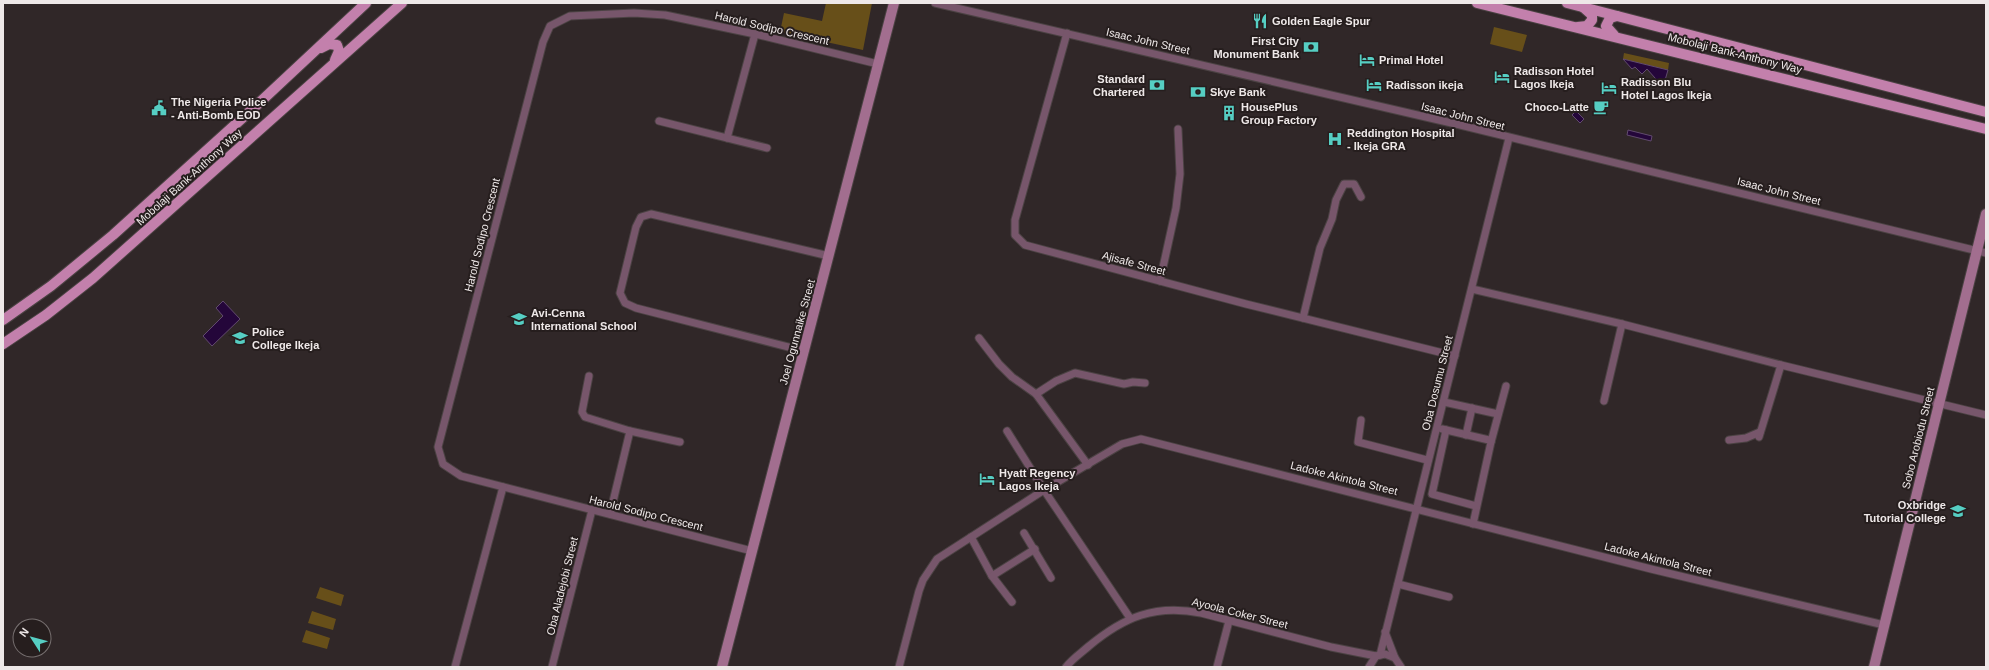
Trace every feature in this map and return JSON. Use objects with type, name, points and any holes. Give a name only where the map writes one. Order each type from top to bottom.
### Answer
[{"type":"main road","name":"Mobolaji Bank-Anthony Way","points":[[3,320],[51,286],[113,235],[366,3]]},
{"type":"main road","name":"Mobolaji Bank-Anthony Way","points":[[3,344],[46,315],[81,288],[402,3]]},
{"type":"main road","name":"Mobolaji Bank-Anthony Way","points":[[1477,3],[1614,35],[1986,129]]},
{"type":"main road","name":"Mobolaji Bank-Anthony Way","points":[[1568,3],[1986,112]]},
{"type":"main road","points":[[1576,27],[1587,26],[1592,20],[1592,15],[1583,7]]},
{"type":"main road","points":[[1614,35],[1606,26],[1610,18],[1617,16]]},
{"type":"main road","points":[[346,21],[340,34],[344,43],[351,44],[363,37]]},
{"type":"main road","points":[[313,53],[329,44],[337,45],[339,51],[338,54],[328,68]]},
{"type":"street","name":"Joel Ogunnaike Street","points":[[722,667],[894,3]]},
{"type":"street","name":"Isaac John Street","points":[[935,3],[1456,124],[1981,252]]},
{"type":"street","name":"Harold Sodipo Crescent","points":[[752,551],[461,476],[443,464],[438,447],[543,42],[550,26],[570,16],[634,13],[665,16],[755,34],[878,64]]},
{"type":"street","name":"Ajisafe Street","points":[[1067,33],[1015,220],[1014,235],[1025,245],[1455,356]]},
{"type":"street","points":[[727,138],[755,34]]},
{"type":"street","points":[[659,121],[767,148]]},
{"type":"street","points":[[1160,281],[1176,208],[1180,174],[1178,129]]},
{"type":"street","name":"Oba Dosumu Street","points":[[1370,667],[1378,656],[1398,584],[1427,460],[1444,402],[1509,138]]},
{"type":"street","points":[[1303,318],[1320,248],[1332,218],[1336,200],[1344,184],[1354,184],[1361,197]]},
{"type":"street","points":[[804,351],[636,308],[625,303],[620,293],[636,228],[641,217],[651,214],[829,256]]},
{"type":"street","name":"Sobo Arobiodu Street","points":[[1874,667],[1939,404],[1981,252],[1986,214]]},
{"type":"street","points":[[1472,289],[1622,324],[1781,365],[1986,415]]},
{"type":"street","points":[[1604,401],[1622,324]]},
{"type":"street","points":[[979,338],[999,364],[1012,377],[1036,394],[1088,465]]},
{"type":"street","points":[[1729,440],[1746,438],[1759,434],[1781,365]]},
{"type":"street","points":[[1036,394],[1056,381],[1075,373],[1124,384],[1133,382],[1145,383]]},
{"type":"street","points":[[589,376],[582,412],[585,417],[630,431],[680,442]]},
{"type":"street","points":[[1473,524],[1491,442],[1506,386]]},
{"type":"street","points":[[1444,402],[1498,414]]},
{"type":"street","points":[[1466,435],[1472,408]]},
{"type":"street","points":[[1361,420],[1358,442],[1427,460]]},
{"type":"street","points":[[1476,506],[1432,494],[1444,429],[1491,442]]},
{"type":"street","points":[[610,514],[630,431]]},
{"type":"street","points":[[1007,431],[1044,490],[1130,618]]},
{"type":"street","name":"Ladoke Akintola Street","points":[[899,667],[919,591],[923,580],[937,559],[1044,490],[1122,444],[1141,439],[1416,508],[1473,524],[1884,625]]},
{"type":"street","points":[[454,667],[503,486]]},
{"type":"street","name":"Oba Aladejobi Street","points":[[552,667],[592,510]]},
{"type":"street","points":[[1024,533],[1035,549],[1051,578]]},
{"type":"street","points":[[971,537],[992,576],[1012,602]]},
{"type":"street","points":[[992,576],[1035,549]]},
{"type":"street","points":[[1398,584],[1449,597]]},
{"type":"street","name":"Ayoola Coker Street","points":[[1066,667],[1095,641],[1130,618],[1161,610],[1183,610],[1331,647],[1378,656],[1385,654],[1395,658]]},
{"type":"street","points":[[1217,667],[1229,621]]},
{"type":"street","points":[[1385,632],[1395,658],[1403,666]]},
{"type":"shaded area","points":[[826,3],[872,3],[863,50],[780,32],[784,13],[822,21]]},
{"type":"shaded area","points":[[1494,27],[1527,35],[1522,52],[1490,44]]},
{"type":"shaded area","points":[[1624,53],[1669,63],[1668,70],[1623,59]]},
{"type":"shaded area","points":[[1623,59],[1668,70],[1663,87],[1647,69],[1642,74],[1635,67],[1632,69]]},
{"type":"shaded area","points":[[1576,111],[1584,119],[1580,123],[1572,115]]},
{"type":"shaded area","points":[[1628,130],[1652,136],[1651,141],[1627,135]]},
{"type":"shaded area","points":[[223,301],[240,319],[212,346],[203,336],[223,316],[216,308]]},
{"type":"shaded area","points":[[320,587],[344,595],[341,606],[316,598]]},
{"type":"shaded area","points":[[312,611],[336,619],[333,630],[308,623]]},
{"type":"shaded area","points":[[306,630],[330,638],[327,649],[302,642]]},
{"type":"place","name":"Golden Eagle Spur","points":[[1260,21]]},
{"type":"place","name":"First City Monument Bank","points":[[1311,47]]},
{"type":"place","name":"Primal Hotel","points":[[1367,60]]},
{"type":"place","name":"Radisson Hotel Lagos Ikeja","points":[[1502,77]]},
{"type":"place","name":"Standard Chartered","points":[[1157,85]]},
{"type":"place","name":"Radisson ikeja","points":[[1374,85]]},
{"type":"place","name":"Radisson Blu Hotel Lagos Ikeja","points":[[1609,88]]},
{"type":"place","name":"Skye Bank","points":[[1198,92]]},
{"type":"place","name":"Choco-Latte","points":[[1601,107]]},
{"type":"place","name":"The Nigeria Police - Anti-Bomb EOD","points":[[159,108]]},
{"type":"place","name":"HousePlus Group Factory","points":[[1229,113]]},
{"type":"place","name":"Reddington Hospital - Ikeja GRA","points":[[1335,139]]},
{"type":"place","name":"Avi-Cenna International School","points":[[519,319]]},
{"type":"place","name":"Police College Ikeja","points":[[240,338]]},
{"type":"place","name":"Hyatt Regency Lagos Ikeja","points":[[987,479]]},
{"type":"place","name":"Oxbridge Tutorial College","points":[[1958,511]]}]
